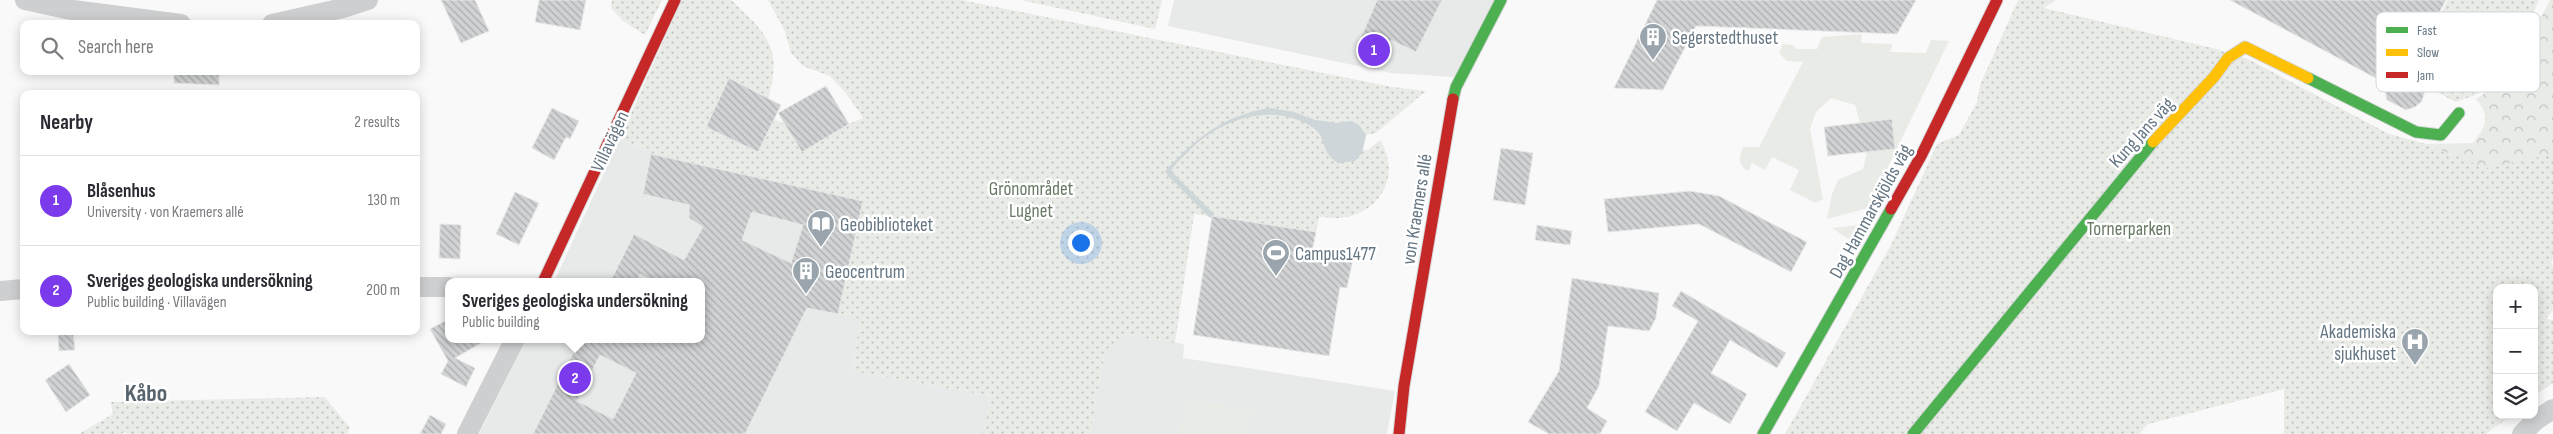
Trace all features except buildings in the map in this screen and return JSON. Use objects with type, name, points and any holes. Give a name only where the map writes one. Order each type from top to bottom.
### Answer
[{"type":"street","points":[[25,0],[66,9],[150,20]]},
{"type":"street","points":[[290,20],[343,8],[368,0]]},
{"type":"street","name":"Villavägen","points":[[545,278],[675,0]]},
{"type":"street","name":"von Kraemers allé","points":[[1399,434],[1404,386],[1444,146],[1456,86],[1501,0]]},
{"type":"street","name":"Dag Hammarskjölds väg","points":[[1763,434],[1921,156],[1997,0]]},
{"type":"street","name":"Kung Jans väg","points":[[1913,434],[2152,143],[2214,78],[2228,58],[2244,47],[2416,132],[2441,135],[2459,113]]},
{"type":"street","points":[[420,287],[445,287]]},
{"type":"street","points":[[0,292],[20,290]]},
{"type":"street","points":[[467,434],[513,343]]},
{"type":"street","points":[[2522,434],[2536,420],[2553,409]]},
{"type":"shaded area","points":[[1174,0],[1495,0],[1454,77],[1391,73],[1168,26]]},
{"type":"shaded area","points":[[1270,108],[1294,112],[1315,120],[1337,123],[1351,121],[1359,125],[1366,135],[1362,153],[1355,161],[1338,163],[1328,154],[1320,135],[1312,127],[1296,119],[1280,115],[1263,115],[1229,123],[1214,131],[1180,160],[1170,174],[1165,172],[1188,148],[1220,125],[1231,119]]},
{"type":"shaded area","points":[[619,140],[652,150],[651,154],[863,201],[838,314],[860,319],[853,371],[991,396],[983,434],[479,434],[524,343],[705,343],[705,278],[556,278]]},
{"type":"shaded area","points":[[1123,334],[1184,344],[1183,358],[1395,391],[1387,434],[1090,434],[1105,351]]},
{"type":"green space","points":[[612,0],[662,0],[645,35],[623,21],[611,8]]},
{"type":"green space","name":"Grönområdet Lugnet","points":[[682,0],[731,0],[754,22],[769,43],[774,66],[768,99],[729,78],[706,127],[758,152],[774,119],[785,124],[802,152],[849,124],[863,118],[846,93],[830,76],[803,66],[791,53],[785,31],[768,0],[961,0],[1392,87],[1426,91],[1376,133],[1366,135],[1363,150],[1368,150],[1380,140],[1386,152],[1388,176],[1379,198],[1360,213],[1344,218],[1319,217],[1316,232],[1194,214],[1175,343],[1124,334],[1105,351],[1090,434],[983,434],[991,396],[853,371],[860,319],[838,314],[862,202],[651,154],[652,150],[619,140]]},
{"type":"green space","points":[[1021,0],[1162,0],[1155,29]]},
{"type":"green space","name":"Tornerparken","points":[[2018,0],[2055,0],[2044,8],[2216,49],[2248,59],[2389,134],[2426,144],[2486,168],[2553,154],[2553,258],[2551,262],[2553,267],[2553,310],[2546,319],[2553,320],[2553,383],[2538,393],[2538,284],[2493,284],[2493,419],[2507,419],[2486,434],[2284,434],[2284,389],[2148,424],[2139,434],[1785,434],[1891,245],[1937,144],[1959,135],[1977,102],[1980,85]]},
{"type":"green space","points":[[2448,0],[2539,0],[2534,12],[2442,12]]},
{"type":"green space","points":[[2550,0],[2553,0],[2553,154],[2486,169],[2426,144],[2473,143],[2484,126],[2485,121],[2484,111],[2476,99],[2486,92],[2540,92],[2540,19]]},
{"type":"green space","points":[[1862,34],[1861,43],[1893,44],[1890,52],[1926,53],[1931,40],[1949,41],[1868,208],[1827,219],[1832,194],[1838,180],[1863,169],[1867,152],[1895,148],[1892,120],[1860,123],[1855,105],[1831,98],[1816,112],[1810,129],[1823,199],[1816,203],[1790,190],[1799,170],[1772,157],[1765,170],[1752,163],[1748,171],[1742,166],[1740,157],[1743,147],[1759,147],[1803,62],[1787,61],[1779,53],[1783,44],[1793,45],[1797,49],[1817,49],[1822,37]]},
{"type":"green space","points":[[2437,92],[2480,92],[2478,94],[2456,102]]},
{"type":"green space","points":[[1868,224],[1857,245],[1832,228]]},
{"type":"green space","points":[[325,397],[350,428],[347,434],[127,434],[125,432],[121,434],[79,434],[113,414],[111,402]]},
{"type":"green space","points":[[1186,398],[1252,410],[1248,434],[1180,434]]},
{"type":"waterway","points":[[1170,174],[1211,215]]},
{"type":"traffic: fast","points":[[1453,99],[1456,87],[1501,0]]},
{"type":"traffic: fast","points":[[2308,78],[2416,132],[2441,135],[2459,113]]},
{"type":"traffic: fast","points":[[1913,434],[2153,142]]},
{"type":"traffic: fast","points":[[1763,434],[1891,209]]},
{"type":"traffic: slow","points":[[2153,142],[2214,77],[2228,58],[2245,47],[2308,78]]},
{"type":"traffic: jam","points":[[545,278],[675,0]]},
{"type":"traffic: jam","points":[[1891,209],[1921,156],[1997,0]]},
{"type":"traffic: jam","points":[[1399,434],[1404,386],[1453,99]]},
{"type":"place","name":"Blåsenhus","points":[[1374,50]]},
{"type":"place","name":"Segerstedthuset","points":[[1653,61]]},
{"type":"place","name":"Geobiblioteket","points":[[821,248]]},
{"type":"place","name":"Campus1477","points":[[1276,277]]},
{"type":"place","name":"Geocentrum","points":[[806,295]]},
{"type":"place","name":"Akademiska sjukhuset","points":[[2415,366]]},
{"type":"place","name":"Sveriges geologiska undersökning","points":[[575,378]]},
{"type":"district","name":"Kåbo","points":[[146,393]]}]
